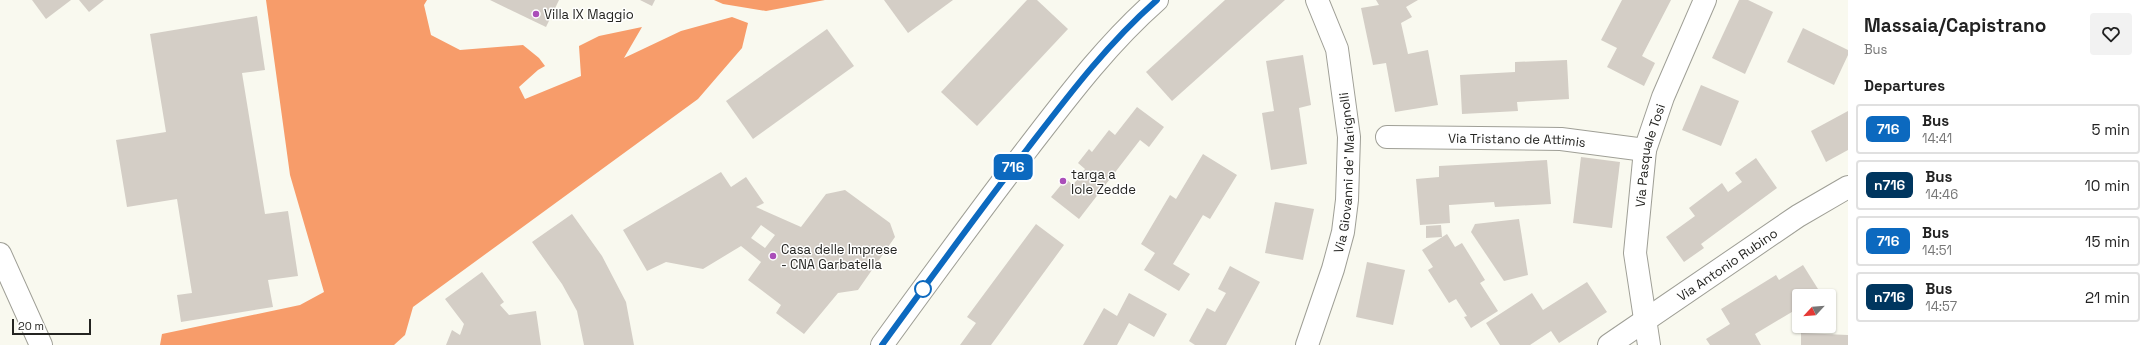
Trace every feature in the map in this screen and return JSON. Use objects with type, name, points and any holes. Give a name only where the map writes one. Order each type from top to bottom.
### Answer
[{"type":"street","points":[[882,345],[956,242],[1075,86],[1100,55],[1157,0]]},
{"type":"street","name":"Via Giovanni de' Marignolli","points":[[1307,345],[1333,268],[1343,232],[1347,200],[1349,137],[1337,49],[1317,0]]},
{"type":"street","name":"Via Pasquale Tosi","points":[[1650,345],[1635,253],[1645,150],[1663,97],[1705,0]]},
{"type":"street","name":"Via Tristano de Attimis","points":[[1387,137],[1561,139],[1645,150]]},
{"type":"street","name":"Via Antonio Rubino","points":[[1609,345],[1798,216],[1848,188]]},
{"type":"street","points":[[0,254],[42,345]]},
{"type":"shaded area","points":[[266,0],[427,0],[424,5],[431,35],[460,50],[523,45],[539,58],[545,66],[538,70],[519,87],[525,99],[581,76],[579,46],[599,36],[642,27],[624,58],[681,31],[732,17],[748,23],[742,48],[698,99],[413,307],[405,335],[394,345],[160,345],[162,334],[300,305],[324,292],[290,175]]},
{"type":"shaded area","points":[[714,0],[825,0],[766,11],[723,4]]},
{"type":"building","points":[[32,0],[71,0],[46,19]]},
{"type":"building","points":[[79,0],[104,0],[89,12]]},
{"type":"building","name":"Villa IX Maggio","points":[[490,0],[559,0],[546,27]]},
{"type":"building","name":"Villa IX Maggio","points":[[640,0],[655,0],[652,6]]},
{"type":"building","points":[[884,0],[953,0],[908,33]]},
{"type":"building","points":[[1027,0],[1037,0],[1068,29],[977,126],[941,92]]},
{"type":"building","points":[[1225,0],[1285,0],[1172,101],[1146,72]]},
{"type":"building","points":[[1376,0],[1418,0],[1406,7],[1412,17],[1401,23],[1408,54],[1428,50],[1438,105],[1395,112],[1386,63],[1373,65],[1361,8],[1379,5]]},
{"type":"building","points":[[1622,0],[1671,0],[1642,56],[1655,63],[1644,86],[1607,67],[1617,48],[1601,40]]},
{"type":"building","points":[[1739,0],[1748,0],[1773,12],[1745,74],[1712,58]]},
{"type":"building","points":[[257,16],[265,70],[242,73],[265,214],[288,211],[298,276],[268,280],[273,307],[181,322],[177,295],[192,293],[177,199],[127,207],[116,140],[166,132],[150,34]]},
{"type":"building","points":[[1803,28],[1848,50],[1848,55],[1834,85],[1787,62]]},
{"type":"building","points":[[827,29],[854,66],[753,139],[726,101]]},
{"type":"building","points":[[1303,55],[1311,105],[1299,108],[1307,164],[1271,170],[1262,113],[1274,111],[1266,61]]},
{"type":"building","points":[[1567,60],[1569,99],[1517,102],[1518,111],[1462,114],[1460,75],[1515,72],[1515,62]]},
{"type":"building","points":[[1701,85],[1739,101],[1721,146],[1682,130]]},
{"type":"building","points":[[1137,107],[1164,127],[1149,147],[1140,140],[1079,219],[1051,197],[1066,179],[1073,185],[1085,169],[1078,163],[1089,149],[1092,152],[1109,130],[1115,135]]},
{"type":"building","points":[[1848,111],[1848,150],[1826,162],[1811,131]]},
{"type":"building","points":[[1203,154],[1237,175],[1210,219],[1203,215],[1173,264],[1190,274],[1179,291],[1144,270],[1155,253],[1141,244],[1170,195],[1176,199]]},
{"type":"building","points":[[1581,157],[1620,162],[1612,228],[1573,223]]},
{"type":"building","points":[[1756,158],[1777,188],[1701,244],[1704,248],[1684,262],[1666,237],[1695,216],[1689,208],[1722,183],[1728,192],[1742,182],[1735,173]]},
{"type":"building","points":[[1547,160],[1551,204],[1495,207],[1494,202],[1449,205],[1450,223],[1420,225],[1416,179],[1439,177],[1439,166]]},
{"type":"building","points":[[721,172],[731,187],[746,177],[764,203],[756,207],[801,227],[826,194],[845,190],[890,223],[895,237],[858,290],[838,293],[804,334],[776,313],[781,305],[748,280],[761,262],[741,246],[703,269],[666,262],[647,271],[623,230]],"holes":[[[761,225],[775,235],[765,248],[751,238]]]},
{"type":"building","points":[[1275,202],[1314,209],[1303,260],[1265,253]]},
{"type":"building","points":[[572,214],[602,256],[626,302],[634,345],[584,345],[577,311],[562,284],[532,242]]},
{"type":"building","points":[[1519,219],[1528,275],[1504,281],[1471,232],[1475,224]]},
{"type":"building","points":[[1036,224],[1064,245],[991,345],[960,345],[976,323],[967,317]]},
{"type":"building","points":[[1441,225],[1442,237],[1426,238],[1426,226]]},
{"type":"building","points":[[1447,234],[1455,247],[1462,243],[1485,280],[1480,283],[1498,311],[1471,328],[1464,317],[1467,316],[1456,299],[1449,303],[1428,270],[1433,267],[1422,250]]},
{"type":"building","points":[[1367,262],[1405,270],[1393,325],[1356,317]]},
{"type":"building","points":[[1803,265],[1818,289],[1792,289],[1792,312],[1755,334],[1761,345],[1710,345],[1706,339],[1730,324],[1721,309],[1776,275],[1779,280]]},
{"type":"building","points":[[1230,266],[1260,282],[1226,345],[1195,345],[1189,341],[1207,308],[1215,312],[1226,293],[1218,289]]},
{"type":"building","points":[[482,272],[504,302],[500,305],[509,315],[536,311],[541,345],[446,345],[452,330],[460,335],[464,324],[445,299]]},
{"type":"building","points":[[1587,282],[1607,312],[1559,343],[1551,331],[1530,345],[1500,345],[1486,323],[1532,293],[1543,310]]},
{"type":"building","points":[[1129,293],[1167,314],[1154,337],[1129,323],[1117,345],[1083,345],[1104,308],[1117,316]]},
{"type":"building","points":[[1801,333],[1848,335],[1848,345],[1801,345]]},
{"type":"bus line","name":"716","points":[[882,345],[956,242],[1075,86],[1100,55],[1157,0]]},
{"type":"place","name":"Villa IX Maggio","points":[[536,14]]},
{"type":"place","name":"targa a Iole Zedde","points":[[1063,181]]},
{"type":"place","name":"Casa delle Imprese - CNA Garbatella","points":[[773,256]]}]
